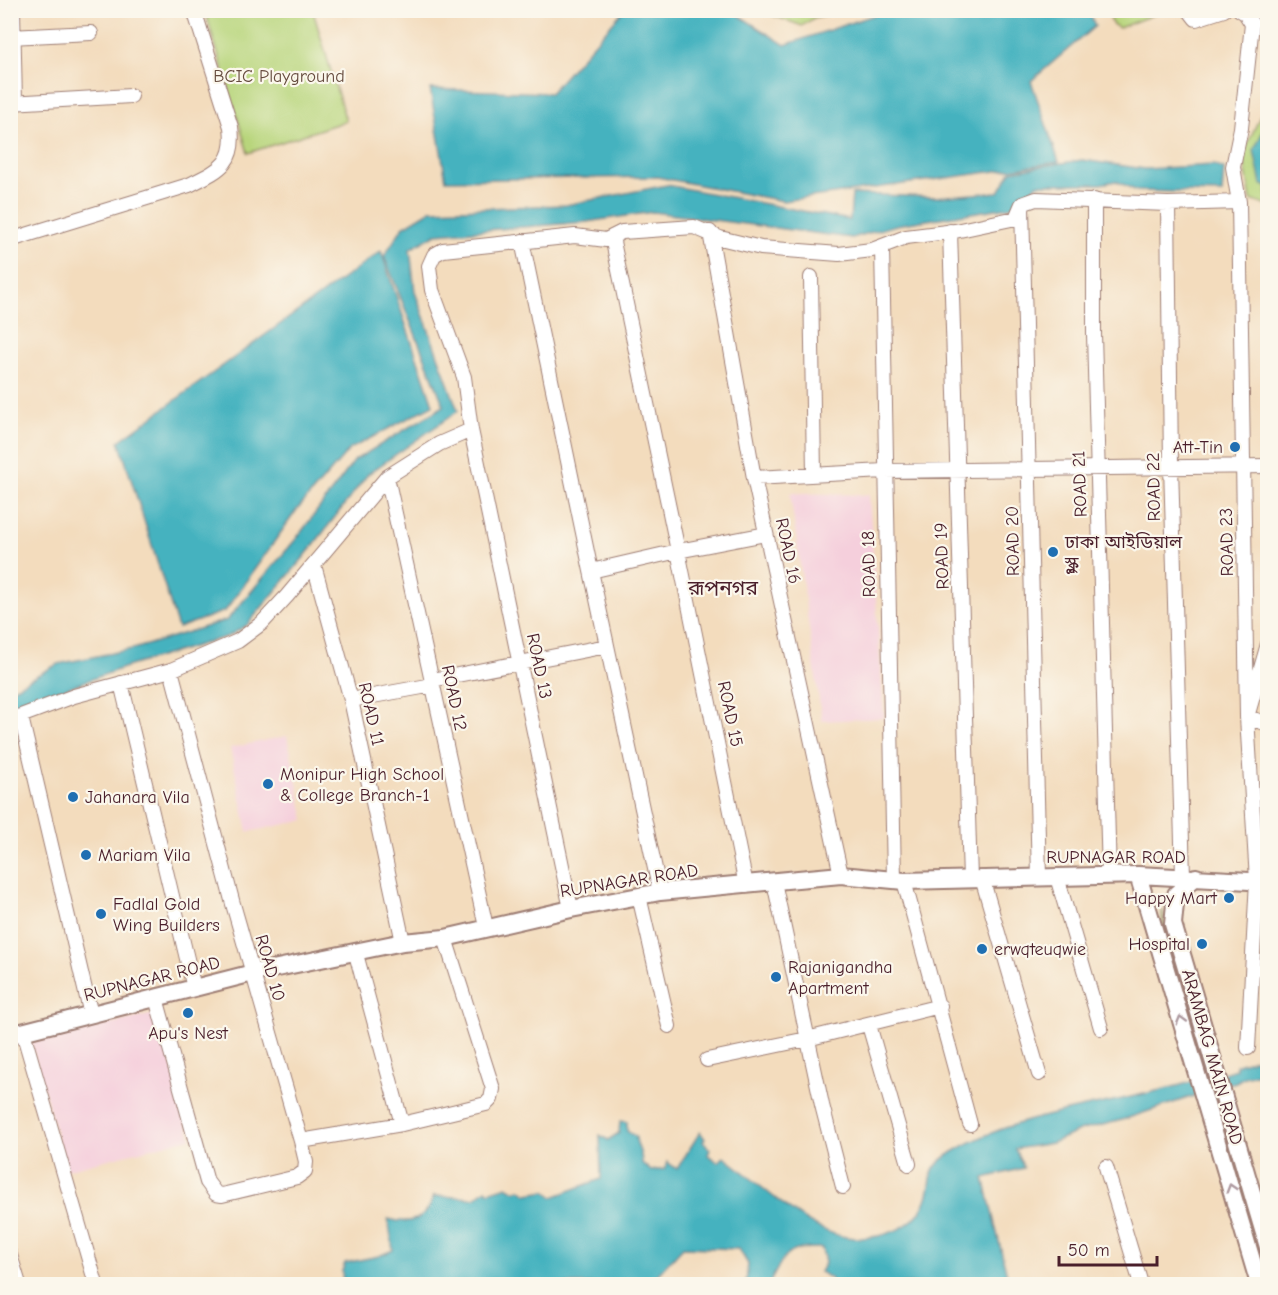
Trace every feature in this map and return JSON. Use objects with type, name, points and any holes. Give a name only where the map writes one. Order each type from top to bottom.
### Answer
[{"type":"street","points":[[13,10],[13,103],[131,96]]},
{"type":"street","points":[[10,240],[189,185],[213,172],[229,159],[233,143],[231,127],[194,10]]},
{"type":"street","points":[[1189,10],[1196,19],[1224,10]]},
{"type":"street","name":"ROAD 23","points":[[1240,10],[1245,13],[1251,24],[1241,128],[1233,167],[1239,202],[1247,717],[1262,881],[1248,1048]]},
{"type":"street","points":[[13,37],[91,33]]},
{"type":"street","points":[[660,892],[522,241],[575,236],[606,240],[622,232],[694,227],[720,238],[761,248],[839,254],[882,247],[906,237],[1016,218],[1022,204],[1036,199],[1168,204],[1239,202]]},
{"type":"street","name":"ROAD 21","points":[[1094,200],[1097,467],[1109,876]]},
{"type":"street","name":"ROAD 20","points":[[1022,204],[1039,877]]},
{"type":"street","name":"ROAD 22","points":[[1168,204],[1171,466],[1190,876]]},
{"type":"street","name":"ROAD 19","points":[[950,231],[976,879],[1039,1074]]},
{"type":"street","name":"ROAD 16","points":[[710,232],[754,478],[841,875]]},
{"type":"street","name":"ROAD 15","points":[[612,237],[668,496],[746,885]]},
{"type":"street","name":"ROAD 13","points":[[522,241],[443,250],[434,255],[429,266],[432,290],[464,377],[471,430],[571,909]]},
{"type":"street","name":"ROAD 18","points":[[882,247],[885,471],[899,880],[939,1006],[970,1124]]},
{"type":"street","points":[[811,277],[814,475]]},
{"type":"street","points":[[91,1015],[16,718],[74,696],[121,682],[142,680],[171,670],[238,641],[262,623],[314,566],[387,477],[439,444],[471,430]]},
{"type":"street","points":[[754,478],[885,471],[958,472],[1097,467],[1268,465]]},
{"type":"street","name":"ROAD 12","points":[[387,477],[486,927]]},
{"type":"street","points":[[591,571],[766,534]]},
{"type":"street","name":"ROAD 11","points":[[314,566],[351,700],[404,942]]},
{"type":"street","points":[[1268,644],[1247,717],[1268,724]]},
{"type":"street","points":[[351,700],[607,646]]},
{"type":"street","name":"ROAD 10","points":[[156,998],[207,1182],[216,1194],[222,1195],[297,1177],[305,1171],[306,1162],[301,1141],[171,670]]},
{"type":"street","points":[[121,682],[194,988]]},
{"type":"street","name":"RUPNAGAR ROAD","points":[[17,1034],[253,973],[356,954],[404,942],[445,938],[486,927],[660,892],[841,875],[899,880],[1138,875],[1262,881]]},
{"type":"street","name":"ARAMBAG MAIN ROAD","points":[[1138,875],[1259,1284]]},
{"type":"street","name":"ARAMBAG MAIN ROAD","points":[[1190,876],[1176,894],[1173,924],[1215,1071],[1263,1217],[1268,1247]]},
{"type":"street","points":[[1057,877],[1101,1028]]},
{"type":"street","points":[[774,882],[807,1040],[843,1187]]},
{"type":"street","points":[[639,896],[669,1026]]},
{"type":"street","points":[[301,1141],[402,1124],[486,1104],[491,1099],[493,1089],[445,938]]},
{"type":"street","points":[[356,954],[402,1124]]},
{"type":"street","points":[[707,1060],[807,1040],[939,1006]]},
{"type":"street","points":[[869,1025],[909,1164]]},
{"type":"street","points":[[17,1034],[96,1284]]},
{"type":"street","points":[[1204,1100],[1223,1096]]},
{"type":"street","points":[[1106,1167],[1141,1284]]},
{"type":"street","points":[[1242,1223],[1263,1217]]},
{"type":"street","points":[[10,1255],[19,1284]]},
{"type":"shaded area","points":[[790,493],[869,495],[884,718],[822,721]]},
{"type":"shaded area","name":"Monipur High School & College Branch-1","points":[[287,736],[305,820],[248,832],[230,748]]},
{"type":"shaded area","points":[[158,1013],[191,1138],[66,1170],[31,1042]]},
{"type":"green space","points":[[1108,10],[1163,11],[1119,28],[1112,24]]},
{"type":"green space","name":"BCIC Playground","points":[[205,11],[313,11],[346,121],[248,153]]},
{"type":"green space","points":[[760,11],[840,11],[814,18],[802,26]]},
{"type":"green space","points":[[1267,101],[1267,206],[1251,200],[1243,154]]},
{"type":"green space","points":[[1161,910],[1163,910],[1167,937],[1209,1071],[1207,1074],[1165,938]]},
{"type":"water","points":[[623,11],[732,11],[785,45],[886,11],[1089,11],[1095,26],[1031,81],[1059,162],[783,201],[657,177],[446,180],[430,89],[550,93]]},
{"type":"water","points":[[1267,123],[1268,187],[1261,184],[1254,150]]},
{"type":"water","points":[[1082,160],[1145,169],[1213,165],[1224,169],[1222,193],[1137,191],[1116,181],[1100,184],[1038,184],[1015,206],[896,225],[852,238],[653,212],[586,222],[436,234],[410,249],[415,292],[458,411],[368,474],[305,556],[247,625],[229,636],[123,668],[11,708],[10,690],[58,664],[137,648],[227,620],[296,539],[355,460],[444,406],[384,256],[403,227],[431,210],[566,205],[667,185],[850,220],[852,194],[935,197],[999,192],[1011,171]]},
{"type":"water","points":[[381,251],[433,405],[350,449],[296,511],[225,611],[178,628],[119,441]]},
{"type":"water","points":[[1267,1056],[1267,1071],[1122,1120],[1079,1131],[1052,1143],[1015,1149],[1024,1168],[984,1178],[1009,1284],[833,1284],[830,1278],[820,1272],[825,1263],[822,1248],[810,1248],[788,1254],[769,1284],[746,1284],[748,1264],[739,1249],[683,1247],[649,1284],[343,1284],[342,1271],[345,1263],[379,1256],[393,1250],[388,1219],[411,1221],[417,1219],[427,1211],[434,1196],[475,1198],[486,1189],[489,1192],[507,1186],[515,1191],[520,1189],[527,1194],[546,1191],[553,1197],[601,1179],[600,1135],[608,1140],[619,1133],[620,1121],[627,1122],[627,1131],[636,1137],[642,1163],[651,1171],[665,1169],[667,1162],[677,1169],[700,1132],[705,1139],[703,1141],[710,1149],[708,1155],[718,1162],[724,1157],[806,1221],[841,1236],[868,1238],[887,1234],[913,1220],[928,1196],[931,1176],[937,1165],[953,1152],[987,1135],[1042,1117],[1202,1079],[1236,1069],[1236,1065],[1240,1063]]},
{"type":"place","name":"Att-Tin","points":[[1235,447]]},
{"type":"place","name":"ঢাকা আইডিয়াল স্কুল","points":[[1053,552]]},
{"type":"place","name":"Monipur High School & College Branch-1","points":[[268,784]]},
{"type":"place","name":"Jahanara Vila","points":[[73,797]]},
{"type":"place","name":"Mariam Vila","points":[[86,855]]},
{"type":"place","name":"Happy Mart","points":[[1229,898]]},
{"type":"place","name":"Fadlal Gold Wing Builders","points":[[101,914]]},
{"type":"place","name":"Hospital","points":[[1202,944]]},
{"type":"place","name":"erwqteuqwie","points":[[982,949]]},
{"type":"place","name":"Rajanigandha Apartment","points":[[776,977]]},
{"type":"place","name":"Apu's Nest","points":[[188,1013]]},
{"type":"district","name":"রূপনগর","points":[[723,588]]}]
